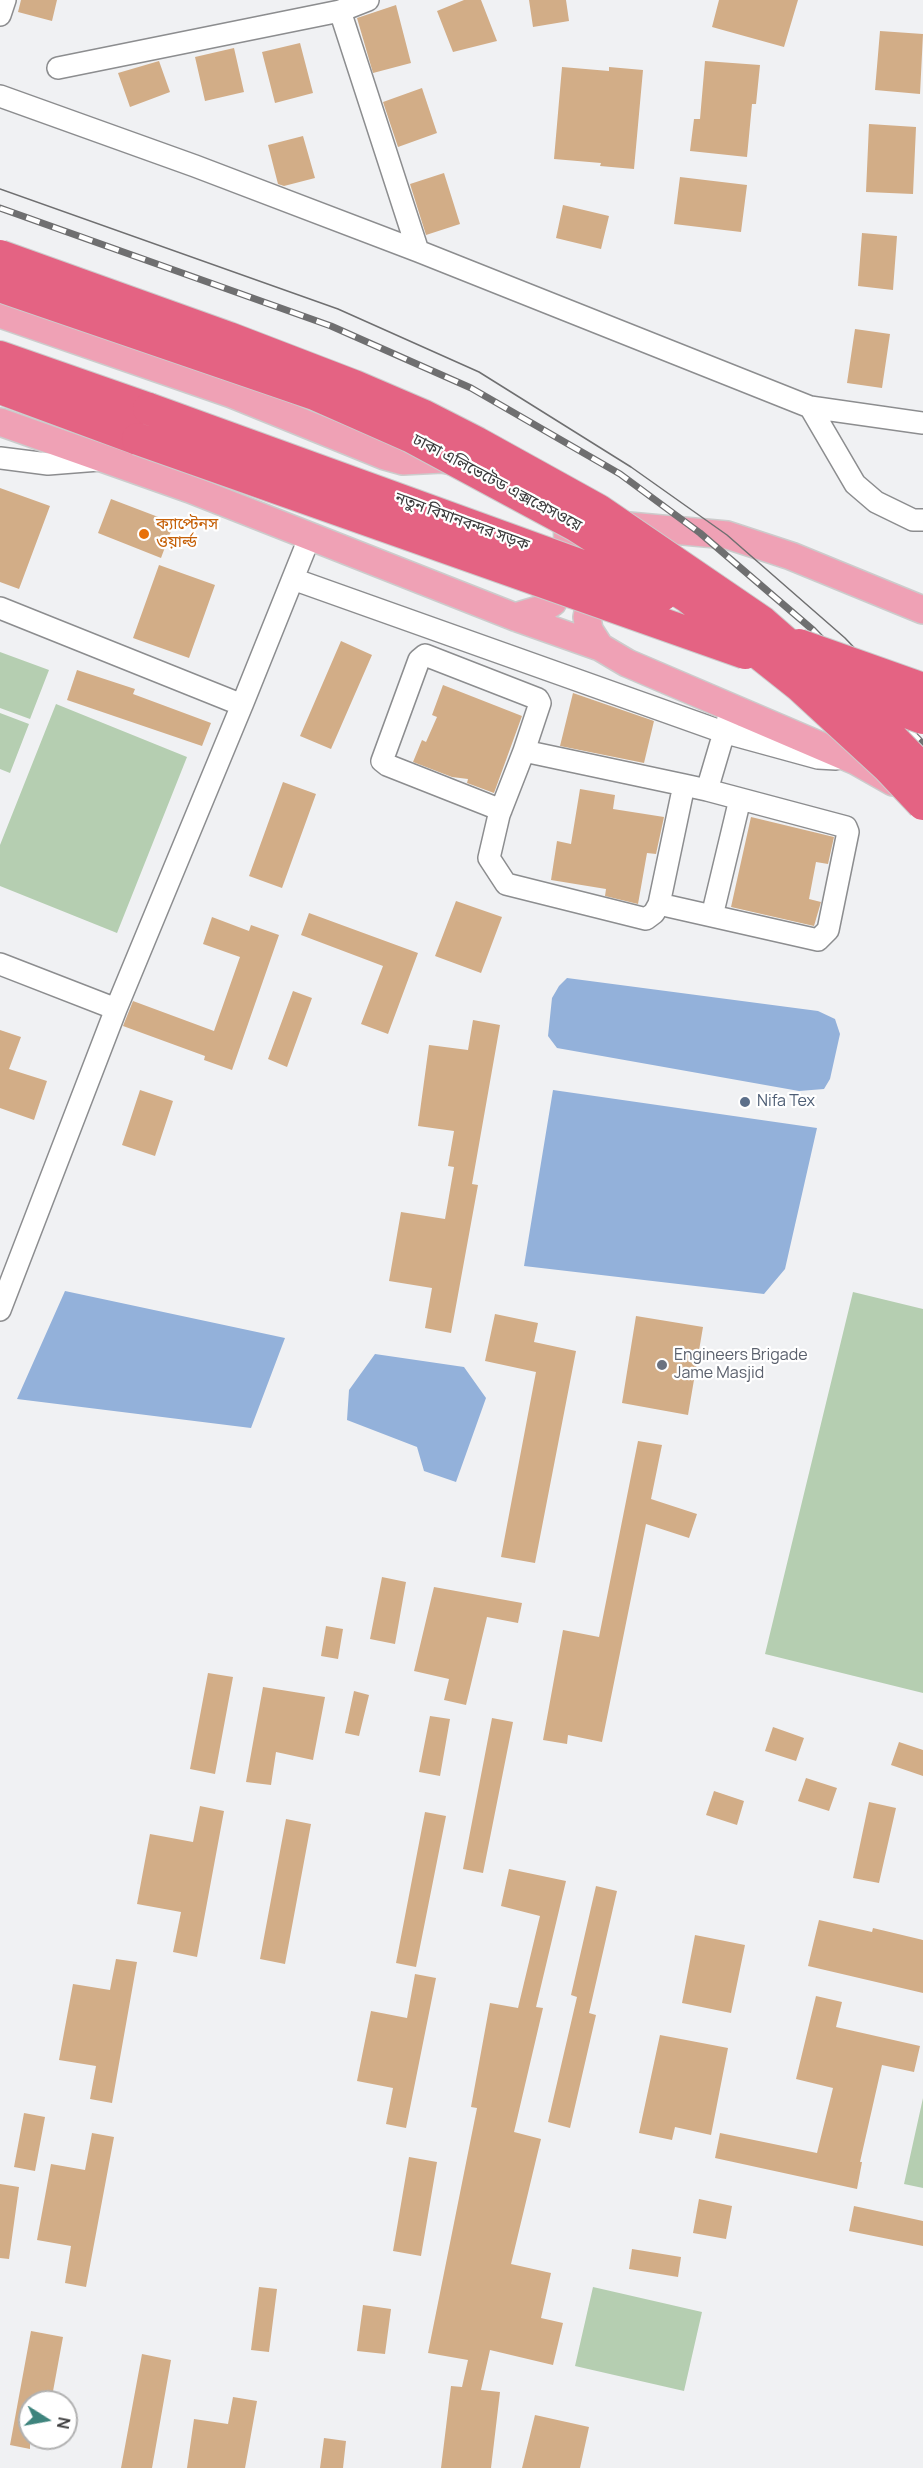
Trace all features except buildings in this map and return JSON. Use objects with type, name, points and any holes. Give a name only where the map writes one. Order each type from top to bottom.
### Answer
[{"type":"highway","name":"ঢাকা এলিভেটেড এক্সপ্রেসওয়ে","points":[[0,256],[229,338],[354,386],[445,427],[580,500],[662,551],[762,622],[872,718],[923,770]]},
{"type":"highway","name":"ঢাকা এলিভেটেড এক্সপ্রেসওয়ে","points":[[0,286],[326,399],[410,436],[577,526],[688,597],[800,686],[923,801]]},
{"type":"highway","name":"নতুন বিমানবন্দর সড়ক","points":[[0,357],[149,408],[923,689]]},
{"type":"highway","name":"নতুন বিমানবন্দর সড়ক","points":[[0,388],[138,439],[804,673],[923,718]]},
{"type":"main road","points":[[0,314],[232,394],[385,456],[403,461],[442,459],[468,464],[520,487],[567,515],[644,529],[727,535],[791,556],[923,610]]},
{"type":"main road","points":[[0,422],[106,459],[368,558],[515,617],[600,647],[727,720],[773,724],[856,761],[923,801]]},
{"type":"main road","points":[[368,558],[403,461]]},
{"type":"main road","points":[[515,617],[542,609],[553,602],[566,572],[567,515]]},
{"type":"main road","points":[[600,647],[589,630],[587,617],[592,589],[611,546],[624,534],[644,529]]},
{"type":"street","points":[[0,15],[5,0]]},
{"type":"street","points":[[58,68],[340,11],[368,0]]},
{"type":"street","points":[[340,11],[418,251]]},
{"type":"street","points":[[0,96],[195,166],[418,251],[810,407],[923,423]]},
{"type":"street","points":[[810,407],[855,484],[876,502],[913,520],[923,520]]},
{"type":"street","points":[[0,458],[48,464],[106,459]]},
{"type":"street","points":[[0,1310],[116,1009],[310,536]]},
{"type":"street","points":[[293,579],[727,720],[707,790]]},
{"type":"street","points":[[0,608],[242,705]]},
{"type":"street","points":[[501,810],[382,761],[419,660],[425,655],[538,699],[540,703],[501,810],[489,858],[506,884],[646,919],[654,913],[659,904],[684,785]]},
{"type":"street","points":[[524,751],[707,790],[846,827],[848,832],[828,930],[818,940],[659,904]]},
{"type":"street","points":[[712,916],[740,799]]},
{"type":"street","points":[[0,964],[116,1009]]},
{"type":"green space","points":[[0,652],[49,670],[30,719],[0,708]]},
{"type":"green space","points":[[56,704],[187,757],[117,933],[0,886],[0,845]]},
{"type":"green space","points":[[0,713],[29,724],[10,773],[0,769]]},
{"type":"green space","points":[[853,1292],[923,1309],[923,1693],[765,1654]]},
{"type":"green space","points":[[923,2098],[923,2188],[904,2184]]},
{"type":"green space","points":[[593,2287],[702,2312],[684,2391],[575,2366]]},
{"type":"water","points":[[567,978],[818,1011],[835,1019],[840,1034],[830,1079],[824,1089],[799,1091],[557,1048],[548,1036],[552,998]]},
{"type":"water","points":[[553,1090],[817,1128],[785,1269],[764,1294],[524,1266]]},
{"type":"water","points":[[65,1291],[285,1338],[251,1428],[17,1399]]},
{"type":"water","points":[[375,1354],[464,1367],[486,1398],[456,1482],[424,1471],[417,1447],[347,1420],[349,1390]]},
{"type":"tram line","points":[[0,189],[338,309],[479,372],[631,467],[727,535],[845,638],[923,720]]},
{"type":"railway","points":[[0,208],[331,326],[471,388],[620,474],[700,533],[813,630],[923,744]]},
{"type":"place","name":"ক্যাপ্টেনস ওয়ার্ল্ড","points":[[144,534]]},
{"type":"place","name":"Nifa Tex","points":[[745,1102]]},
{"type":"place","name":"Engineers Brigade Jame Masjid","points":[[662,1365]]}]
